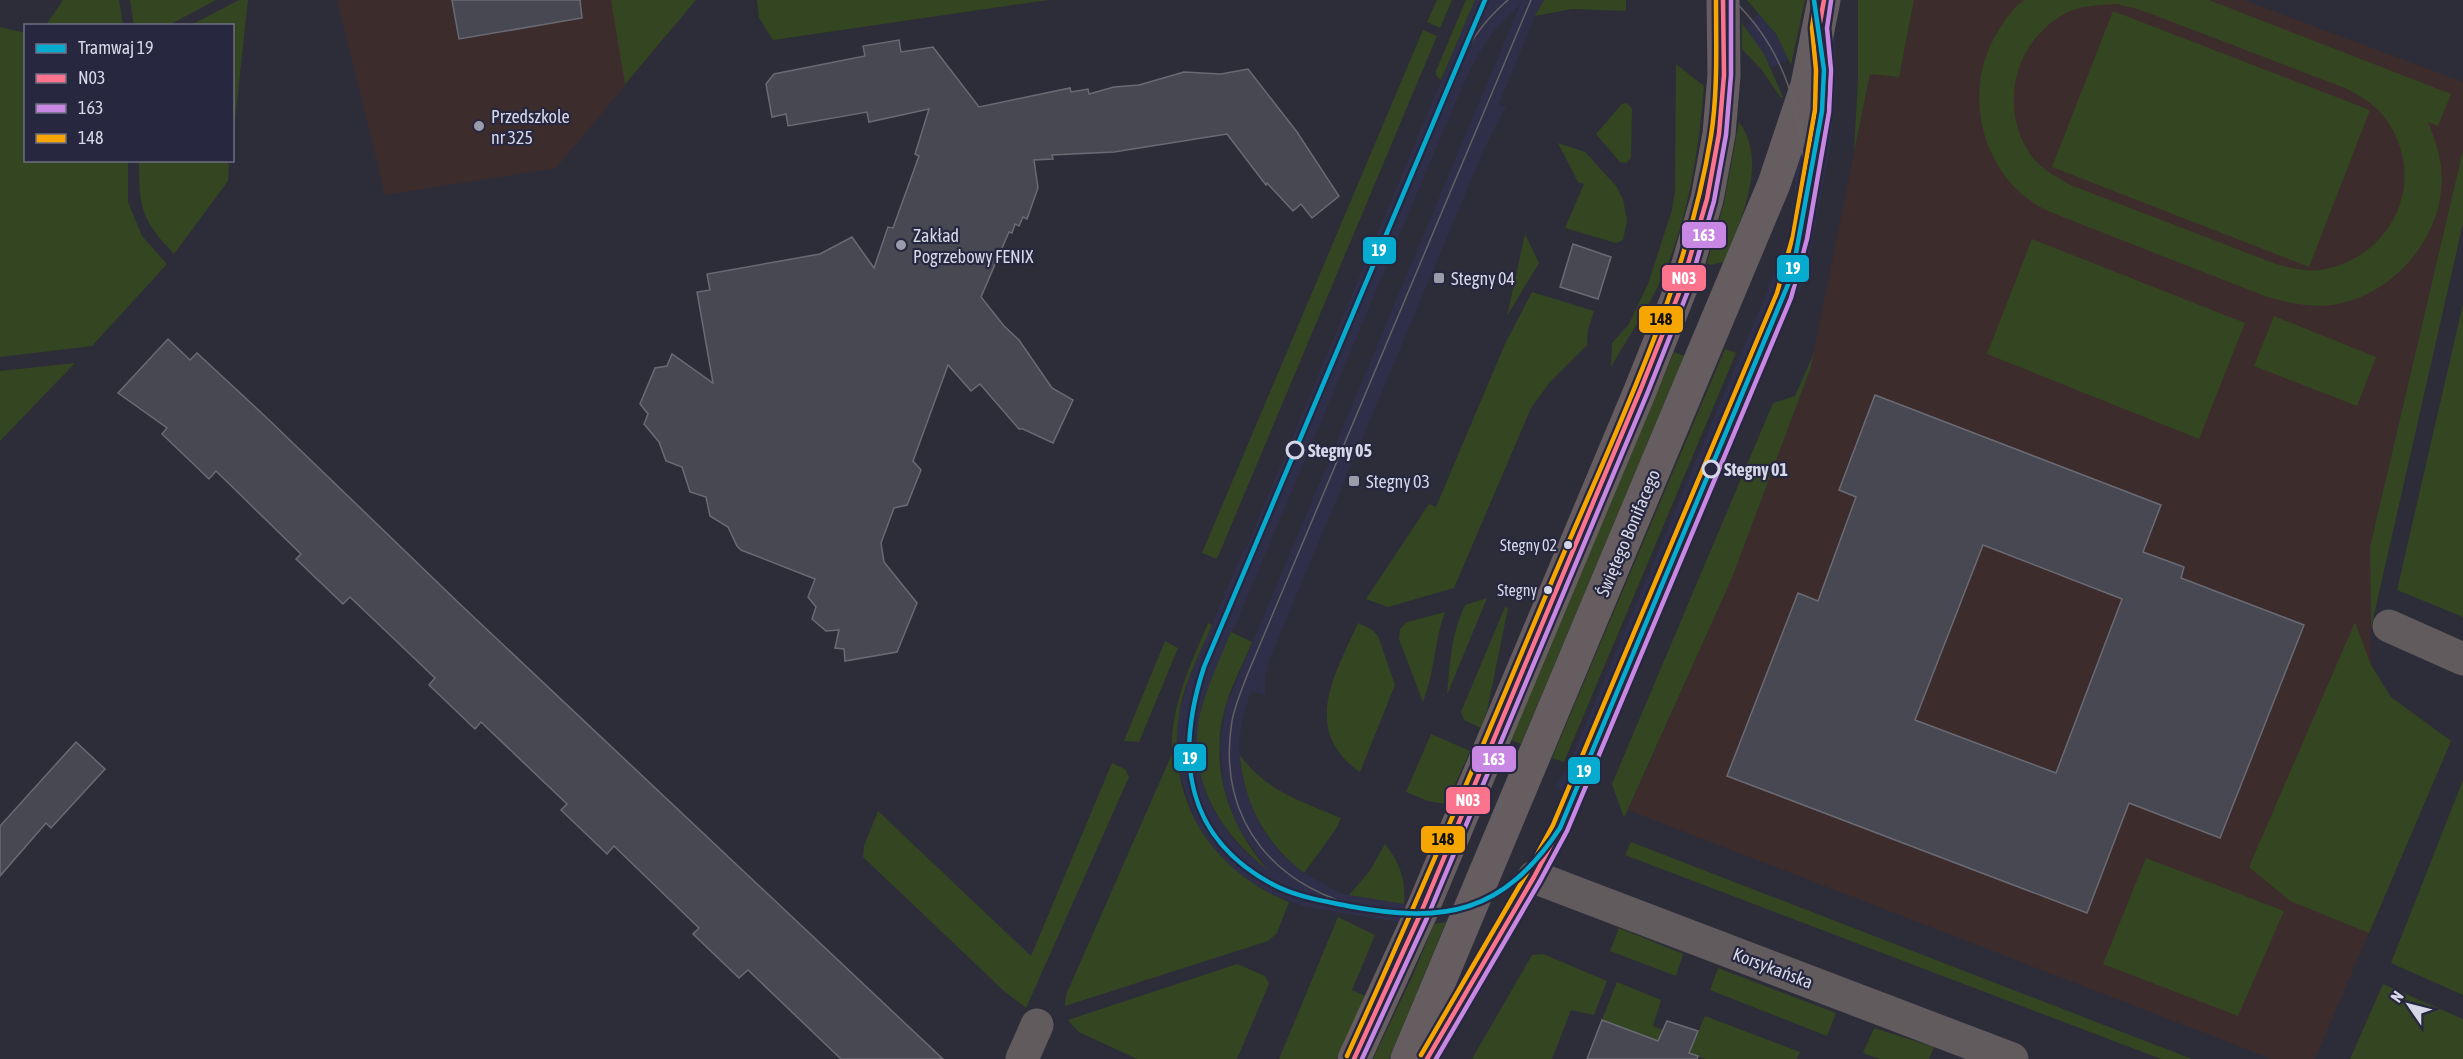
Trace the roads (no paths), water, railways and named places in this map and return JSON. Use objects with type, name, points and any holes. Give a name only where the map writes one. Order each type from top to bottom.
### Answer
[{"type":"street","points":[[1354,1059],[1425,904],[1681,288],[1702,220],[1717,146],[1724,75],[1723,0]]},
{"type":"street","name":"Świętego Bonifacego","points":[[1407,1059],[1774,184],[1807,85],[1824,0]]},
{"type":"street","points":[[2389,626],[2463,658]]},
{"type":"street","name":"Korsykańska","points":[[1534,877],[2012,1059]]},
{"type":"street","points":[[1023,1059],[1037,1025]]},
{"type":"tram line","name":"19","points":[[1485,0],[1204,667],[1195,700],[1190,732],[1190,763],[1194,792],[1205,819],[1221,844],[1244,866],[1274,885],[1292,893],[1348,906],[1414,914],[1443,912],[1469,906],[1493,895],[1516,879],[1539,857],[1560,828],[1792,275],[1822,111],[1824,70],[1814,0]]},
{"type":"tram line","points":[[1451,82],[1474,38],[1508,0]]},
{"type":"tram line","points":[[1375,910],[1341,901],[1310,888],[1283,870],[1261,847],[1244,821],[1234,791],[1229,758],[1232,721],[1248,673],[1531,0]]},
{"type":"tram line","points":[[1733,0],[1755,24],[1773,51],[1786,79],[1795,110],[1804,173],[1800,238]]},
{"type":"place","name":"Przedszkole nr 325","points":[[479,126]]},
{"type":"place","name":"Zakład Pogrzebowy FENIX","points":[[901,245]]},
{"type":"place","name":"Stegny 04","points":[[1439,278]]},
{"type":"place","name":"Stegny 05","points":[[1295,450]]},
{"type":"place","name":"Stegny 01","points":[[1711,469]]},
{"type":"place","name":"Stegny 03","points":[[1354,481]]},
{"type":"place","name":"Stegny 02","points":[[1568,545]]},
{"type":"place","name":"Stegny","points":[[1548,590]]}]
